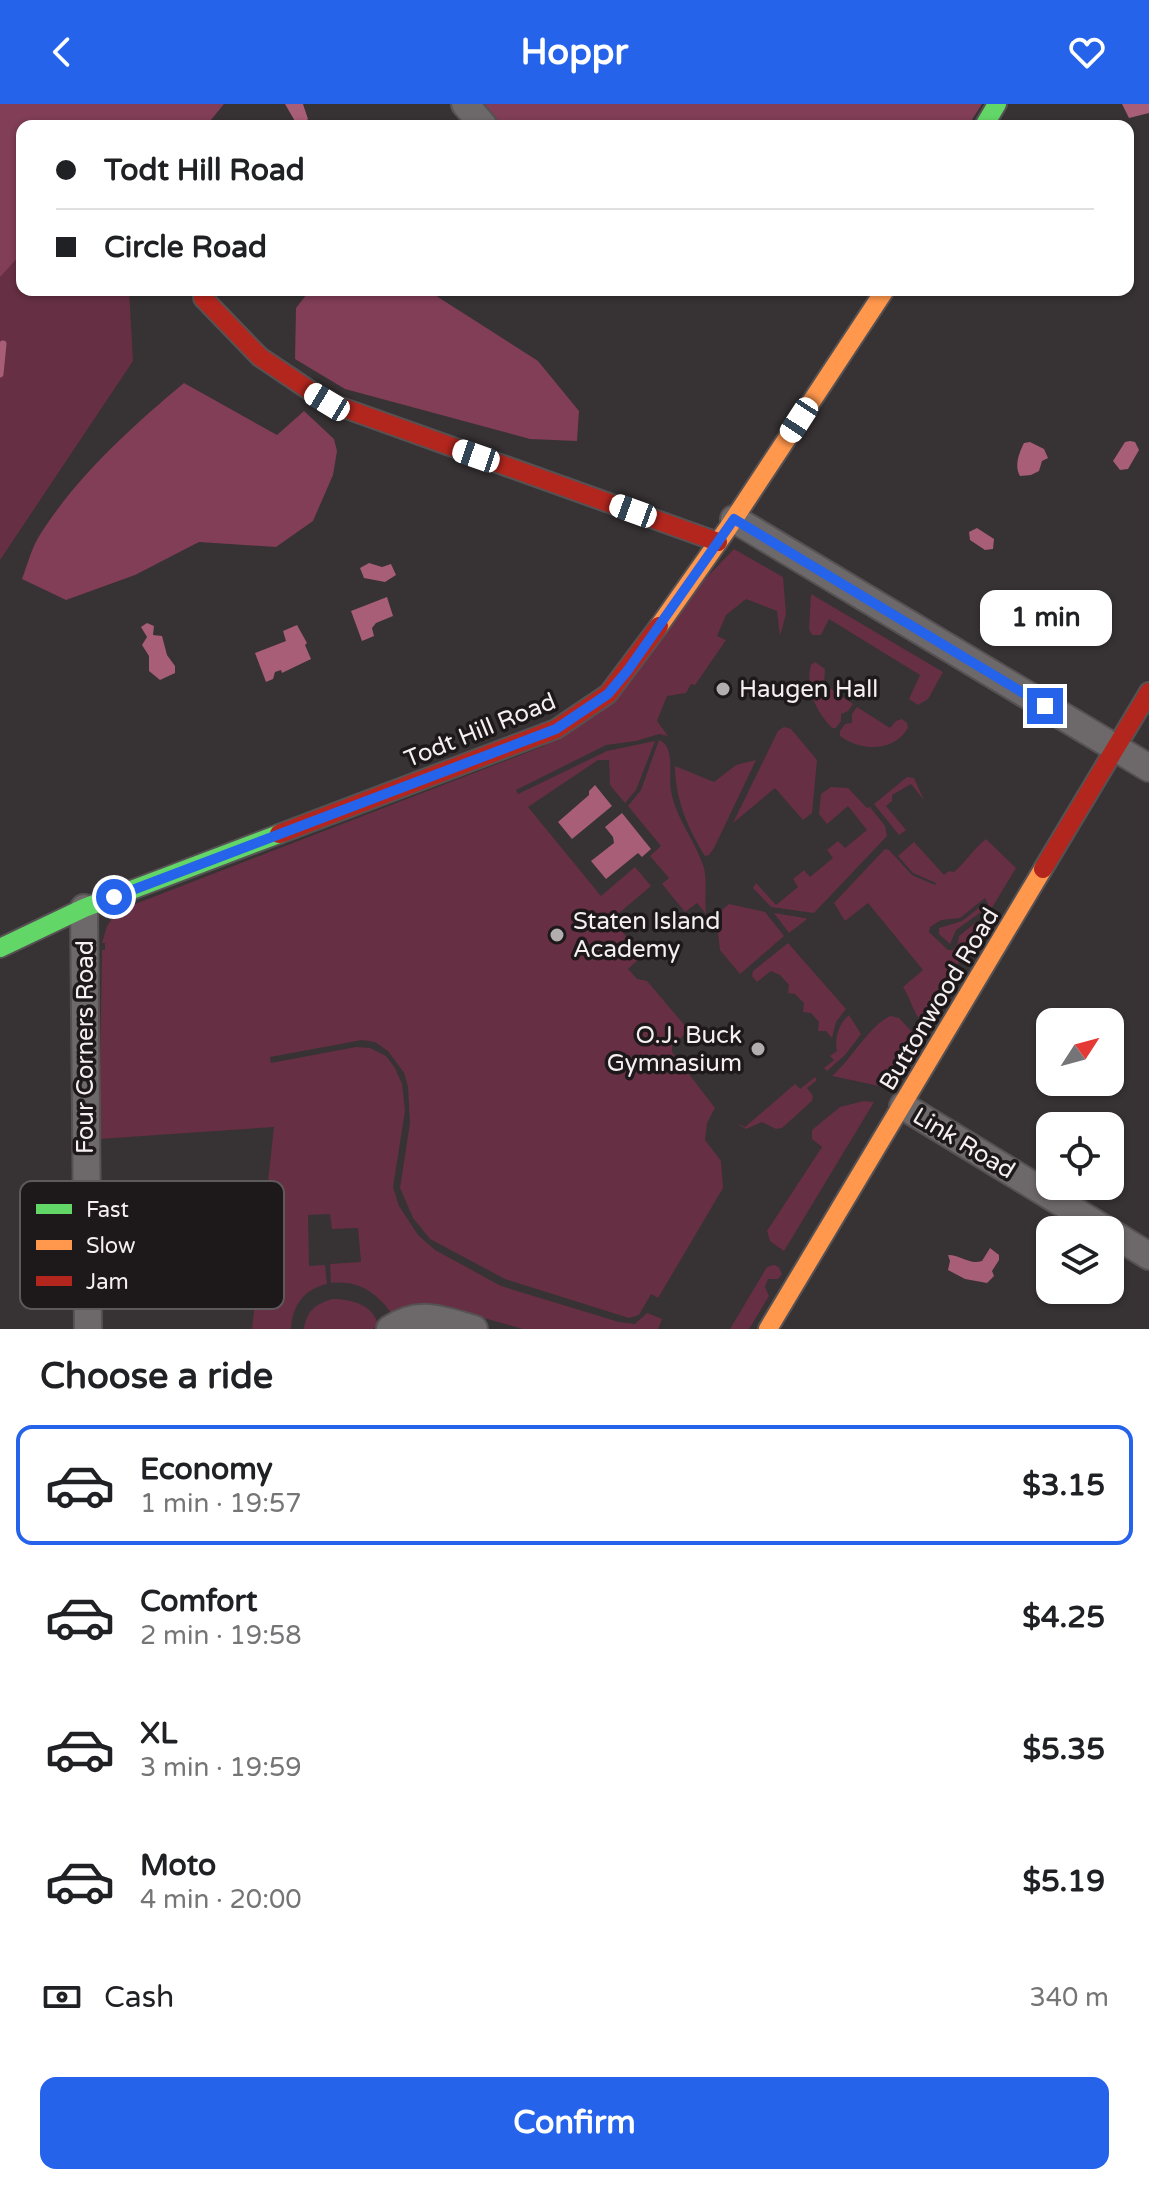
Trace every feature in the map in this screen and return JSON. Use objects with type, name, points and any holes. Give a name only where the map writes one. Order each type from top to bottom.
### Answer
[{"type":"street","points":[[465,104],[479,120]]},
{"type":"street","name":"Todt Hill Road","points":[[0,948],[84,908],[556,729],[608,694],[734,519],[881,296]]},
{"type":"street","points":[[203,298],[260,357],[327,402],[718,542]]},
{"type":"street","points":[[734,519],[1149,768]]},
{"type":"street","name":"Buttonwood Road","points":[[768,1329],[1149,692]]},
{"type":"street","name":"Four Corners Road","points":[[84,908],[87,1181]]},
{"type":"street","name":"Link Road","points":[[903,1106],[1083,1216]]},
{"type":"street","name":"Link Road","points":[[1124,1241],[1149,1256]]},
{"type":"street","name":"Four Corners Road","points":[[88,1309],[88,1329]]},
{"type":"street","points":[[390,1329],[415,1317],[435,1317],[474,1329]]},
{"type":"shaded area","points":[[0,104],[16,120],[16,296],[129,296],[133,361],[0,560]]},
{"type":"shaded area","points":[[0,104],[224,104],[211,120],[16,120],[16,260],[0,277]]},
{"type":"shaded area","points":[[285,104],[303,104],[308,119],[294,120]]},
{"type":"shaded area","points":[[481,104],[982,104],[972,120],[498,120]]},
{"type":"shaded area","points":[[1122,104],[1149,104],[1149,113],[1129,118]]},
{"type":"shaded area","points":[[305,296],[436,296],[538,361],[579,411],[577,441],[530,439],[345,389],[295,359],[296,308]]},
{"type":"shaded area","points":[[184,383],[277,435],[304,411],[334,439],[337,451],[333,475],[313,521],[276,547],[199,542],[135,575],[66,600],[22,579],[38,538],[86,474]]},
{"type":"shaded area","points":[[1030,442],[1044,449],[1048,458],[1042,461],[1039,471],[1020,476],[1017,468],[1019,455],[1024,443]]},
{"type":"shaded area","points":[[1125,442],[1135,442],[1139,450],[1128,469],[1120,470],[1113,461]]},
{"type":"shaded area","points":[[977,528],[994,539],[993,549],[985,550],[970,540],[969,532]]},
{"type":"shaded area","points":[[734,549],[783,577],[786,614],[780,636],[777,611],[746,599],[726,615],[717,636],[726,640],[695,685],[691,684],[686,693],[667,696],[657,721],[668,736],[659,734],[606,745],[516,790],[518,794],[607,751],[655,741],[636,790],[625,803],[610,785],[609,760],[598,760],[528,807],[601,896],[635,867],[651,886],[612,919],[642,956],[628,969],[637,979],[647,981],[686,1027],[686,1033],[672,1046],[672,1052],[715,1108],[707,1123],[705,1140],[721,1161],[723,1188],[658,1298],[651,1294],[639,1315],[629,1318],[505,1279],[430,1239],[413,1218],[400,1188],[410,1123],[408,1087],[404,1073],[388,1051],[375,1042],[362,1040],[270,1057],[271,1063],[356,1047],[370,1048],[386,1056],[402,1084],[405,1111],[393,1187],[399,1206],[418,1235],[435,1250],[501,1286],[619,1322],[635,1324],[647,1313],[662,1319],[658,1329],[523,1329],[430,1303],[414,1305],[393,1316],[367,1290],[350,1284],[331,1283],[330,1264],[361,1262],[358,1228],[332,1229],[330,1214],[308,1215],[309,1266],[325,1265],[327,1284],[312,1290],[301,1300],[291,1329],[252,1329],[254,1309],[284,1309],[284,1181],[268,1181],[274,1127],[99,1139],[102,950],[105,950],[105,943],[102,943],[107,926],[117,911],[544,746]]},
{"type":"shaded area","points":[[369,563],[382,567],[391,564],[396,575],[385,582],[364,578],[360,568]]},
{"type":"shaded area","points":[[811,594],[943,672],[928,699],[918,705],[909,699],[920,675],[829,619],[821,635],[812,635],[809,629]]},
{"type":"shaded area","points":[[387,597],[393,616],[376,623],[372,628],[374,636],[362,641],[351,611]]},
{"type":"shaded area","points":[[147,623],[154,626],[153,635],[162,636],[167,655],[175,666],[175,673],[160,680],[149,671],[149,656],[142,645],[147,637],[141,627]]},
{"type":"shaded area","points":[[297,625],[311,659],[282,673],[281,670],[275,672],[273,679],[266,682],[255,653],[286,641],[283,631]]},
{"type":"shaded area","points":[[815,662],[825,669],[824,684],[853,704],[841,714],[836,728],[826,721],[813,699],[810,674],[811,665]]},
{"type":"shaded area","points":[[857,707],[890,728],[902,719],[908,728],[894,742],[885,745],[857,745],[840,736],[840,731],[845,724],[852,723],[852,714]]},
{"type":"shaded area","points":[[784,727],[791,729],[817,760],[812,813],[803,820],[775,788],[733,823],[778,731]]},
{"type":"shaded area","points":[[659,740],[668,749],[673,801],[704,870],[706,914],[697,903],[685,912],[662,884],[669,878],[650,856],[661,846],[628,806],[641,790]]},
{"type":"shaded area","points":[[756,760],[714,848],[705,856],[684,813],[677,790],[675,766],[714,782],[736,765]]},
{"type":"shaded area","points":[[907,777],[914,778],[924,800],[911,784],[892,795],[892,801],[886,806],[906,830],[899,835],[874,804]]},
{"type":"shaded area","points":[[595,785],[612,806],[572,839],[558,822],[589,795]]},
{"type":"shaded area","points":[[831,787],[848,788],[867,808],[870,807],[885,826],[887,836],[814,913],[771,907],[753,888],[756,883],[776,905],[798,887],[793,879],[804,870],[810,877],[833,858],[827,850],[838,841],[845,848],[867,830],[848,806],[827,824],[819,814],[821,794]]},
{"type":"shaded area","points":[[622,813],[651,849],[642,857],[638,853],[606,879],[591,861],[614,843],[605,827]]},
{"type":"shaded area","points":[[986,839],[1016,868],[922,1023],[903,987],[923,970],[868,903],[845,921],[834,903],[885,849],[912,875],[935,885],[913,873],[898,856],[914,842],[944,875],[954,872]],"holes":[[[985,898],[988,904],[983,917],[959,936],[953,950],[948,950],[929,932],[930,927],[941,920],[960,918]]]},
{"type":"shaded area","points":[[729,904],[765,912],[784,936],[740,974],[720,950],[716,915]]},
{"type":"shaded area","points":[[980,907],[983,909],[981,912],[956,930],[950,944],[939,934],[939,928],[962,921]]},
{"type":"shaded area","points":[[774,913],[805,918],[807,919],[789,933]]},
{"type":"shaded area","points":[[788,943],[846,1009],[836,1022],[832,1038],[826,1031],[818,1031],[819,1022],[811,1013],[803,1012],[804,1003],[795,994],[788,993],[789,985],[780,975],[771,971],[757,982],[752,976],[753,971]]},
{"type":"shaded area","points":[[849,1015],[861,1034],[845,1055],[827,1071],[824,1068],[834,1060],[830,1056],[837,1051],[838,1031]]},
{"type":"shaded area","points":[[891,1016],[899,1018],[915,1035],[884,1087],[832,1076],[876,1026]]},
{"type":"shaded area","points":[[815,1077],[817,1080],[807,1088],[813,1096],[812,1101],[782,1128],[776,1129],[762,1122],[746,1129],[736,1123],[745,1127],[795,1084],[800,1089]]},
{"type":"shaded area","points":[[864,1101],[874,1102],[784,1251],[770,1241],[767,1231],[822,1147],[812,1139],[812,1130],[840,1107]]},
{"type":"shaded area","points":[[990,1248],[999,1255],[999,1260],[992,1271],[994,1276],[987,1283],[965,1279],[948,1270],[948,1255],[977,1262],[982,1261]]},
{"type":"shaded area","points":[[767,1267],[779,1267],[782,1274],[778,1279],[768,1279],[765,1287],[769,1296],[749,1329],[730,1329]]},
{"type":"shaded area","points":[[332,1299],[361,1304],[372,1312],[378,1325],[373,1329],[304,1329],[313,1309]]},
{"type":"waterway","points":[[0,374],[3,344]]},
{"type":"traffic: fast","points":[[988,120],[997,104]]},
{"type":"traffic: fast","points":[[0,948],[84,908],[279,834]]},
{"type":"traffic: slow","points":[[659,626],[728,528],[881,296]]},
{"type":"traffic: slow","points":[[768,1329],[1043,869]]},
{"type":"traffic: jam","points":[[203,298],[260,357],[327,402],[718,542]]},
{"type":"traffic: jam","points":[[279,834],[556,729],[608,694],[659,626]]},
{"type":"traffic: jam","points":[[1043,869],[1149,692]]},
{"type":"place","name":"Haugen Hall","points":[[723,689]]},
{"type":"place","name":"Staten Island Academy","points":[[557,935]]},
{"type":"place","name":"O.J. Buck Gymnasium","points":[[758,1049]]},
{"type":"route","points":[[114,897],[556,729],[608,694],[734,519],[1045,706]]}]
